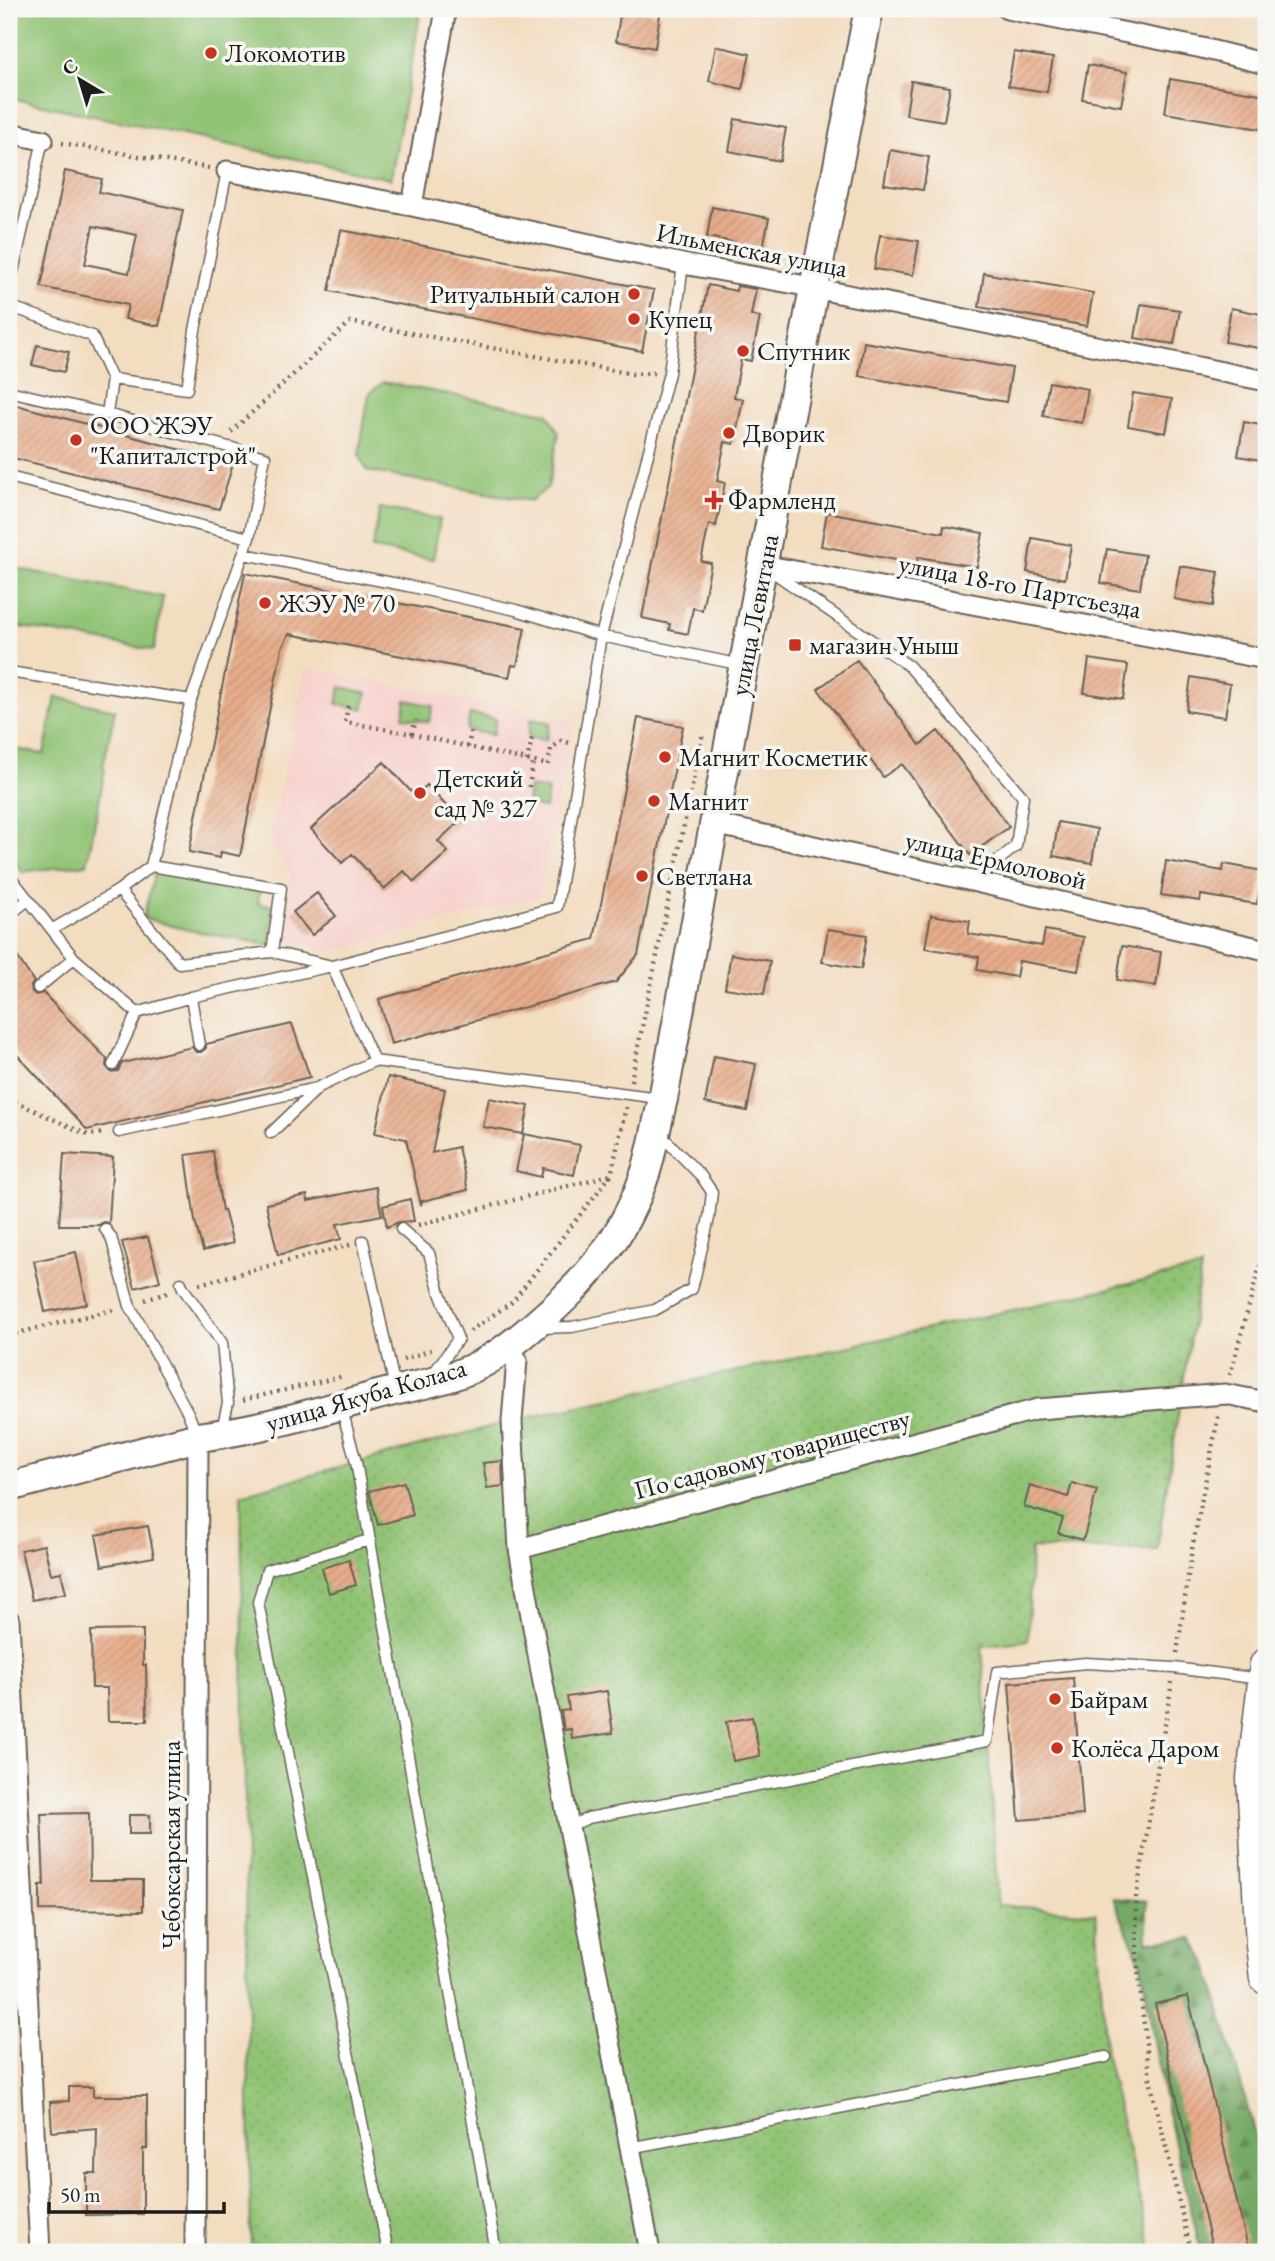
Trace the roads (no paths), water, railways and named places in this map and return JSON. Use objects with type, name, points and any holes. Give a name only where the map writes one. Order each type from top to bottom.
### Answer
[{"type":"main road","points":[[1265,1672],[1253,1778],[1261,1861],[1262,1945],[1266,1978]]},
{"type":"street","points":[[412,206],[446,9]]},
{"type":"street","name":"улица Левитана","points":[[663,1098],[814,288],[869,9]]},
{"type":"street","points":[[1007,9],[1202,48],[1266,64]]},
{"type":"street","points":[[9,133],[43,140]]},
{"type":"street","name":"Ильменская улица","points":[[227,172],[412,206],[683,264],[814,288],[1266,381]]},
{"type":"street","name":"улица 18-го Партсъезда","points":[[763,565],[1266,659]]},
{"type":"street","name":"улица Ермоловой","points":[[713,824],[1266,950]]},
{"type":"street","name":"улица Якуба Коласа","points":[[9,1487],[209,1436],[341,1406],[393,1377],[428,1382],[462,1373],[510,1347],[565,1299],[593,1269],[617,1236],[646,1171],[663,1098]]},
{"type":"street","points":[[510,1347],[517,1360],[512,1420],[519,1549],[650,2252]]},
{"type":"street","name":"По садовому товариществу","points":[[519,1549],[1038,1409],[1225,1394],[1266,1402]]},
{"type":"street","name":"Чебоксарская улица","points":[[195,2252],[209,1436]]},
{"type":"street","points":[[9,1620],[40,2252]]},
{"type":"lane","points":[[9,289],[43,140]]},
{"type":"lane","points":[[112,379],[187,389],[195,330],[227,172]]},
{"type":"lane","points":[[113,1065],[137,1013],[191,997],[332,966],[558,907],[601,636],[669,373],[683,264]]},
{"type":"lane","points":[[9,306],[92,336],[112,379],[107,414]]},
{"type":"lane","points":[[9,391],[107,414],[265,457],[250,538],[191,700],[151,866],[119,890],[53,929]]},
{"type":"lane","points":[[9,477],[250,538]]},
{"type":"lane","points":[[244,554],[503,607],[601,636],[745,666]]},
{"type":"lane","points":[[763,565],[909,666],[1023,797],[1016,846],[972,881]]},
{"type":"lane","points":[[9,672],[191,700]]},
{"type":"lane","points":[[151,866],[281,888],[272,952]]},
{"type":"lane","points":[[9,875],[74,958],[137,1013]]},
{"type":"lane","points":[[119,890],[179,963],[272,952],[332,966]]},
{"type":"lane","points":[[9,915],[28,900]]},
{"type":"lane","points":[[38,988],[74,958]]},
{"type":"lane","points":[[332,966],[374,1060]]},
{"type":"lane","points":[[191,997],[199,1045]]},
{"type":"lane","points":[[119,1132],[317,1088],[374,1060],[663,1098]]},
{"type":"lane","points":[[271,1133],[317,1088]]},
{"type":"lane","points":[[531,1328],[572,1327],[655,1310],[692,1289],[709,1217],[712,1192],[701,1176],[656,1130]]},
{"type":"lane","points":[[105,1229],[111,1237],[130,1306],[188,1413],[209,1436],[228,1404],[222,1343],[182,1285]]},
{"type":"lane","points":[[401,1229],[429,1253],[439,1293],[458,1339],[428,1382]]},
{"type":"lane","points":[[363,1241],[393,1377]]},
{"type":"lane","points":[[341,1406],[356,1462],[496,2252]]},
{"type":"lane","points":[[369,1540],[267,1570],[258,1602],[388,2252]]},
{"type":"lane","points":[[569,1827],[588,1818],[987,1741],[997,1672],[1086,1663],[1265,1672]]},
{"type":"lane","points":[[629,2148],[1106,2057]]},
{"type":"place","name":"Локомотив","points":[[211,53]]},
{"type":"place","name":"Ритуальный салон","points":[[634,294]]},
{"type":"place","name":"Купец","points":[[634,319]]},
{"type":"place","name":"Спутник","points":[[743,351]]},
{"type":"place","name":"Дворик","points":[[729,433]]},
{"type":"place","name":"ООО ЖЭУ \"Капиталстрой\"","points":[[76,440]]},
{"type":"place","name":"Фармленд","points":[[714,500]]},
{"type":"place","name":"ЖЭУ № 70","points":[[265,603]]},
{"type":"place","name":"магазин Уныш","points":[[795,645]]},
{"type":"place","name":"Магнит Косметик","points":[[665,757]]},
{"type":"place","name":"Детский сад № 327","points":[[420,793]]},
{"type":"place","name":"Магнит","points":[[654,801]]},
{"type":"place","name":"Светлана","points":[[642,876]]},
{"type":"place","name":"Байрам","points":[[1055,1699]]},
{"type":"place","name":"Колёса Даром","points":[[1057,1748]]}]
